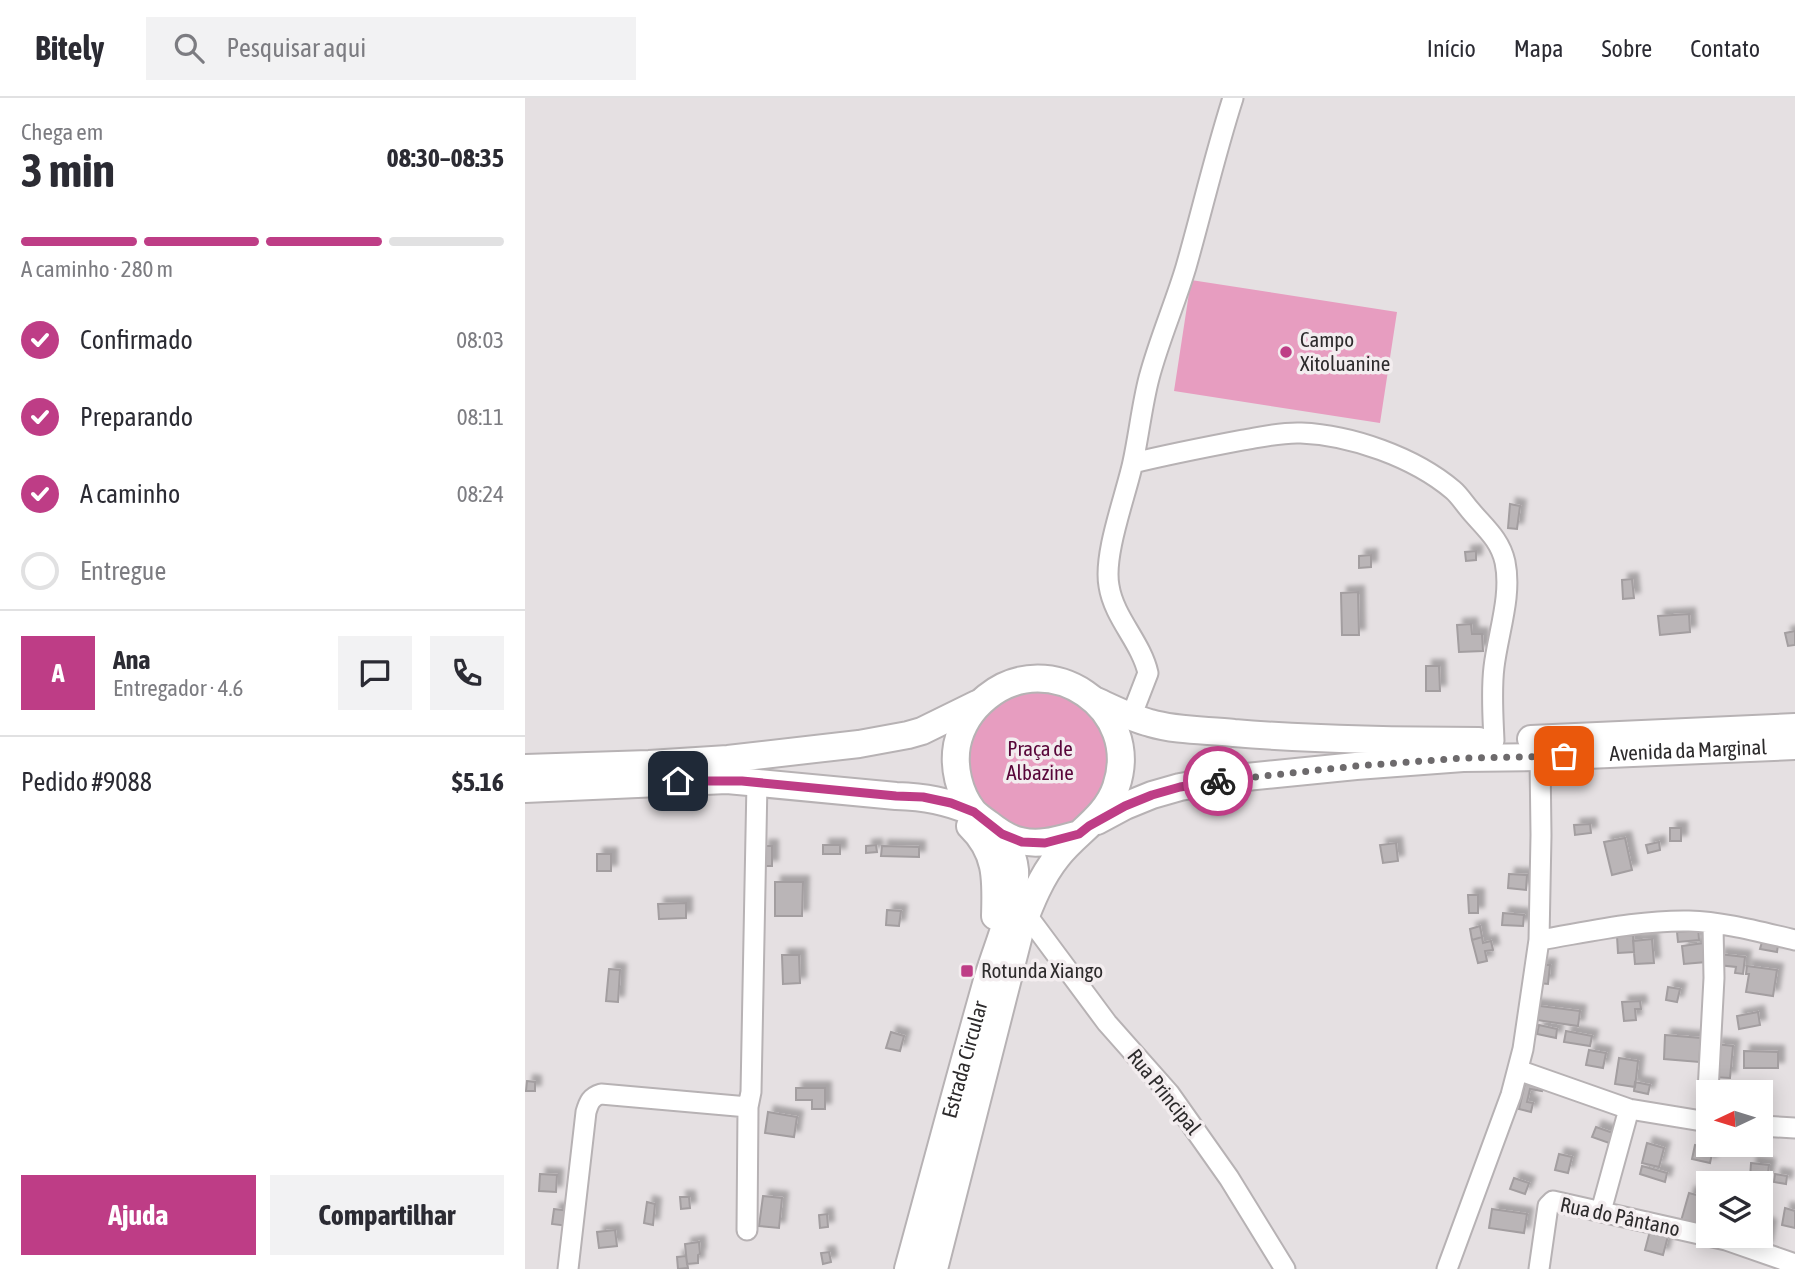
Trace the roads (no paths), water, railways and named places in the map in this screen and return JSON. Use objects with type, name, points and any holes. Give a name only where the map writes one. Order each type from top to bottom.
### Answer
[{"type":"main road","points":[[859,744],[934,716],[991,676],[1025,664],[1053,664],[1069,669],[1136,704],[1204,730]]},
{"type":"main road","points":[[525,768],[727,759],[859,744],[922,731],[977,704],[998,688],[1022,679],[1048,678],[1073,685],[1095,700],[1109,719],[1118,740],[1120,764],[1116,787],[1105,808],[1084,830],[1045,843],[1022,842],[1002,834],[979,816],[962,792],[956,769],[957,746],[964,723],[977,704]]},
{"type":"main road","name":"Avenida da Marginal","points":[[1095,700],[1130,718],[1153,724],[1278,737],[1354,741],[1493,741],[1795,727]]},
{"type":"main road","name":"Avenida da Marginal","points":[[1084,830],[1125,806],[1152,795],[1226,779],[1463,758],[1795,746]]},
{"type":"main road","points":[[1006,986],[1032,922],[1055,883],[1075,860],[1122,824],[1226,779]]},
{"type":"main road","name":"Estrada Circular","points":[[525,789],[727,780],[923,797],[938,799],[979,816],[1011,850],[1015,870],[1014,891],[908,1269]]},
{"type":"main road","points":[[896,796],[954,815],[973,828],[985,844],[993,862],[996,885],[995,953]]},
{"type":"main road","name":"Estrada Circular","points":[[935,1269],[1020,931],[1041,882],[1058,856],[1084,830]]},
{"type":"street","points":[[1136,704],[1147,678],[1147,668],[1114,604],[1108,585],[1112,545],[1133,463],[1149,378],[1186,268],[1216,151],[1233,98]]},
{"type":"street","points":[[1133,463],[1186,450],[1299,433],[1335,437],[1365,445],[1400,457],[1439,479],[1455,492],[1492,533],[1500,544],[1505,561],[1505,606],[1493,671],[1493,741]]},
{"type":"street","points":[[1447,1269],[1511,1095],[1523,1049],[1539,940],[1540,757]]},
{"type":"street","points":[[747,1230],[757,782]]},
{"type":"street","points":[[1539,940],[1614,928],[1691,921],[1795,940]]},
{"type":"street","name":"Rua Principal","points":[[1032,922],[1107,1023],[1170,1093],[1229,1178],[1285,1269]]},
{"type":"street","points":[[1709,1080],[1714,978],[1713,925]]},
{"type":"street","points":[[1518,1070],[1629,1109],[1696,1120]]},
{"type":"street","points":[[568,1269],[586,1112],[594,1097],[601,1094],[748,1107]]},
{"type":"street","points":[[1601,1211],[1629,1109]]},
{"type":"street","points":[[1773,1127],[1795,1128]]},
{"type":"street","name":"Rua do Pântano","points":[[1539,1269],[1550,1203],[1557,1201],[1725,1240],[1795,1264]]},
{"type":"place","name":"Campo Xitoluanine","points":[[1286,352]]},
{"type":"place","name":"Rotunda Xiango","points":[[967,971]]},
{"type":"park label","name":"Praça de Albazine","points":[[1040,761]]}]
